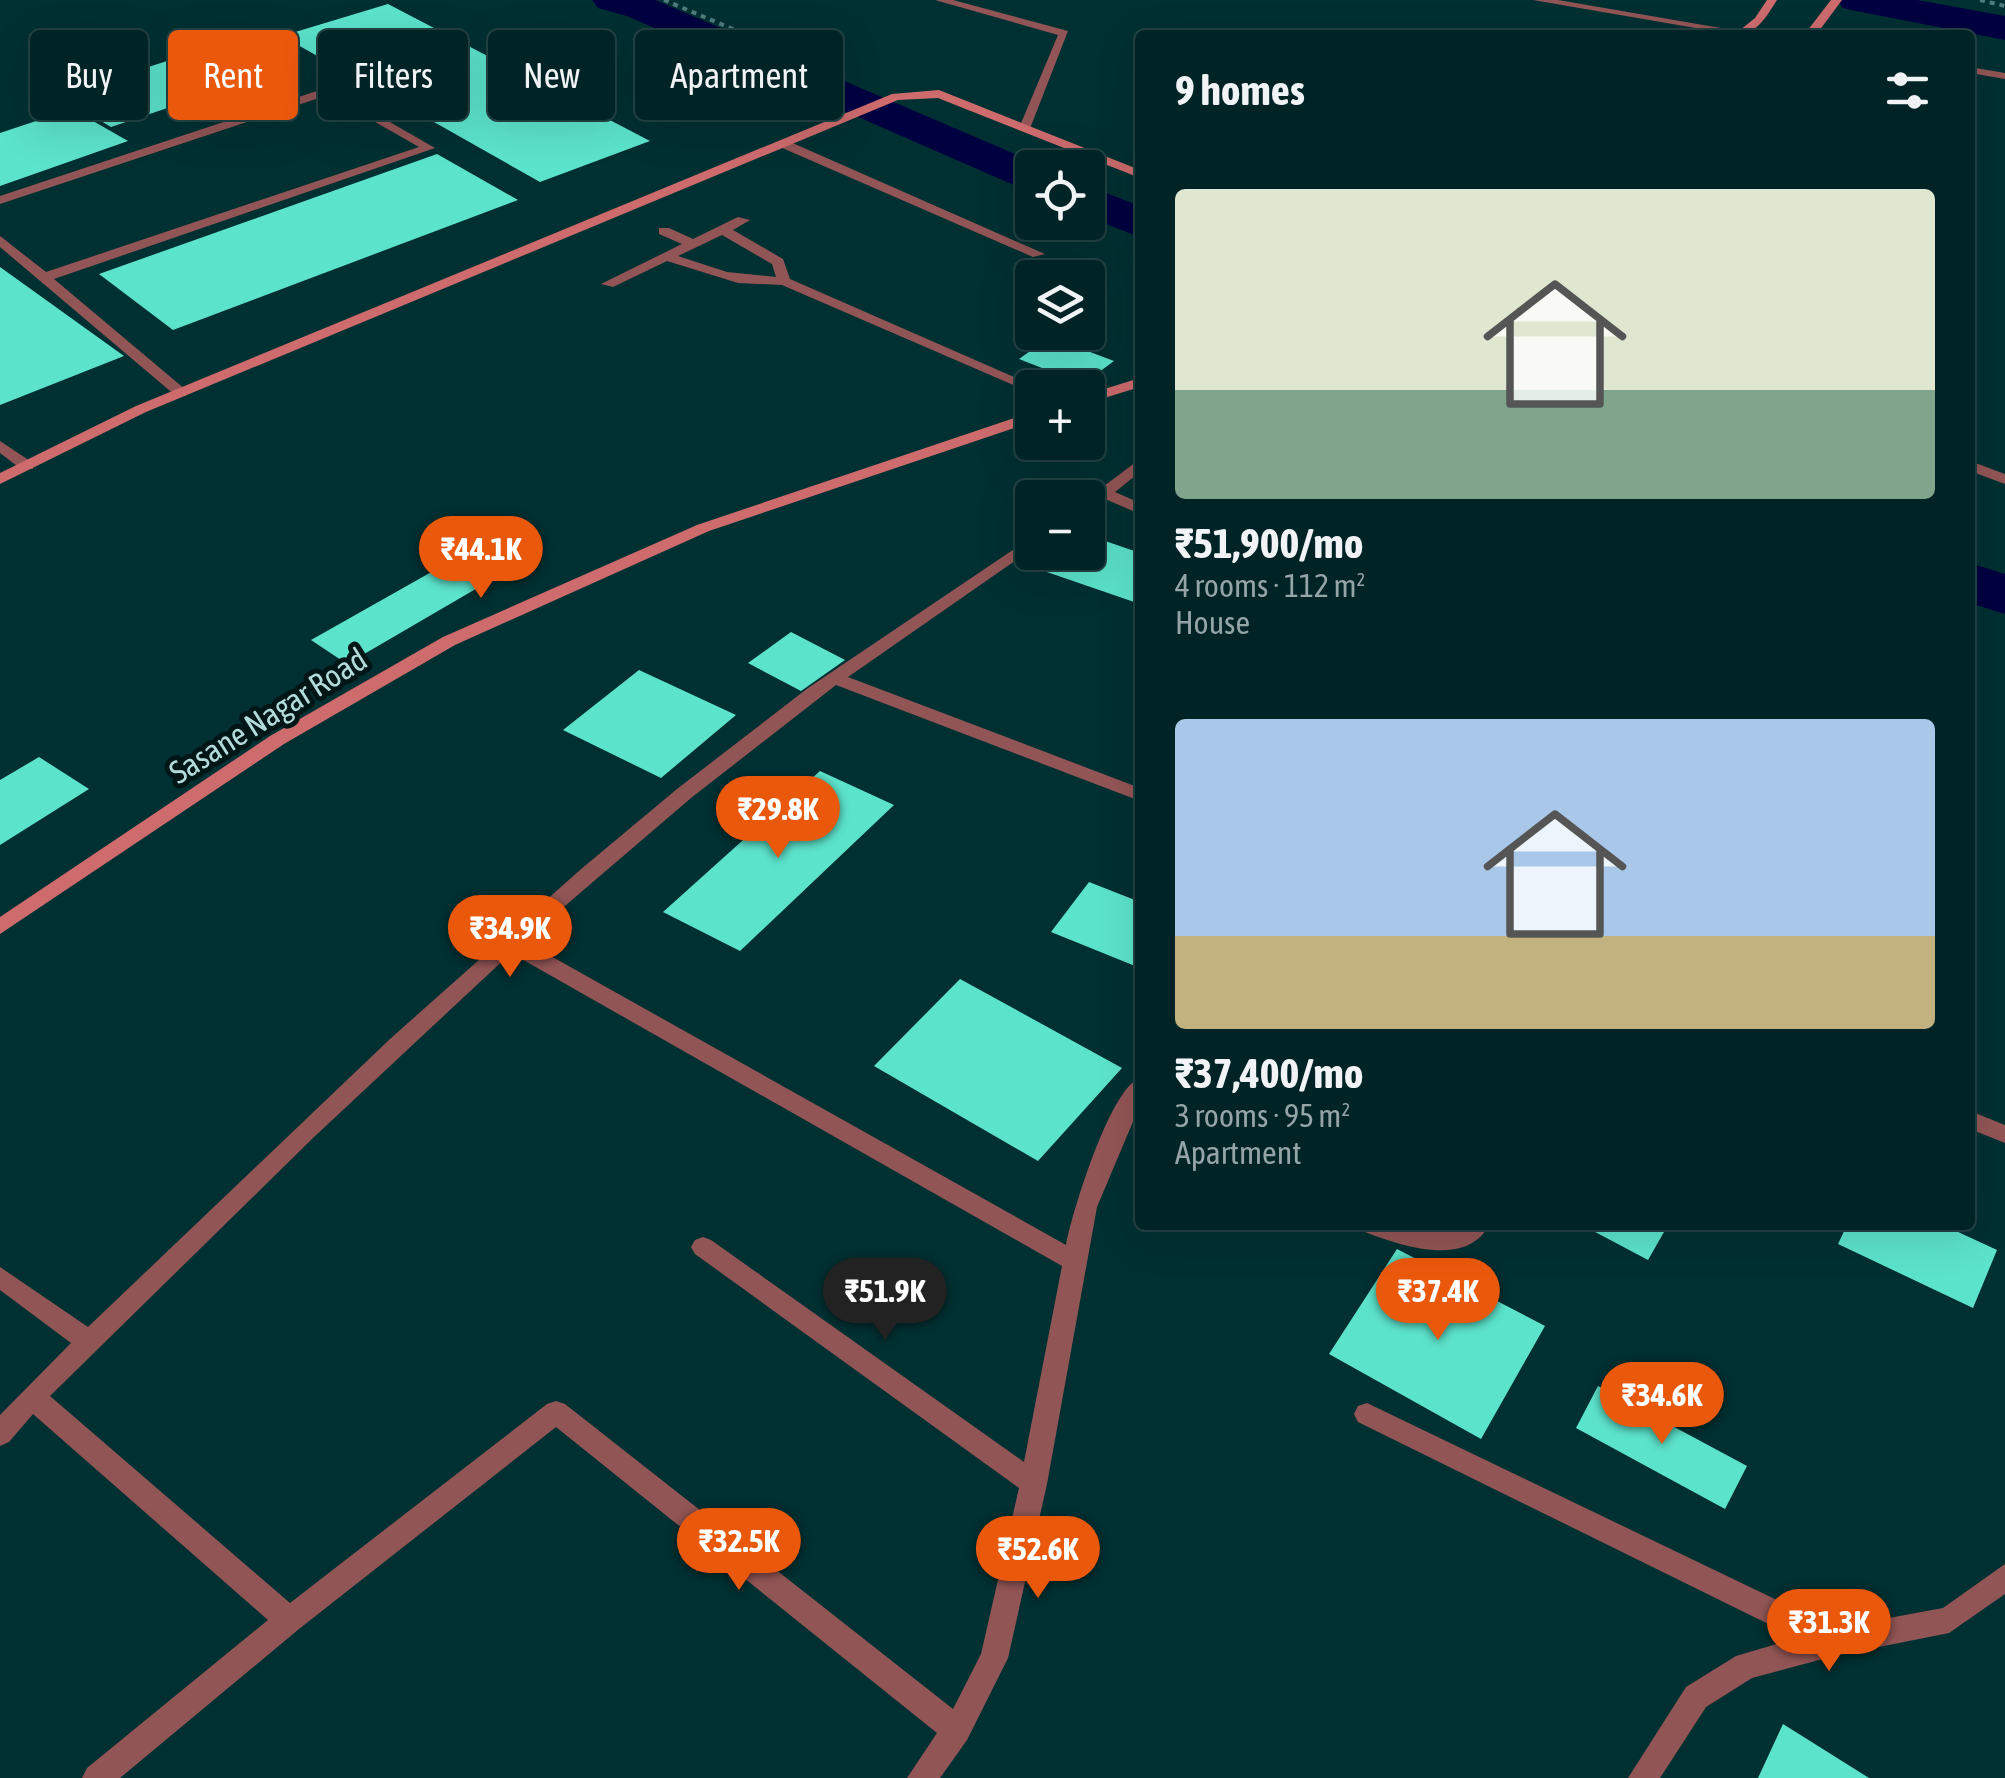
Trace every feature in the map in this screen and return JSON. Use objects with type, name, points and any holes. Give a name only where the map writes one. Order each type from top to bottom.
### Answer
[{"type":"street","points":[[940,0],[1064,33],[1025,128]]},
{"type":"street","points":[[1538,0],[1718,30]]},
{"type":"street","points":[[1746,30],[1772,0]]},
{"type":"street","points":[[1815,30],[1837,0]]},
{"type":"street","points":[[1975,71],[2005,76]]},
{"type":"street","points":[[0,200],[329,91],[429,148],[46,277]]},
{"type":"street","points":[[0,480],[181,393],[896,98],[939,94],[1135,172]]},
{"type":"street","points":[[784,144],[1038,254]]},
{"type":"street","points":[[608,284],[743,220]]},
{"type":"street","points":[[723,230],[778,262],[784,281]]},
{"type":"street","points":[[664,231],[694,244]]},
{"type":"street","points":[[0,240],[181,393]]},
{"type":"street","points":[[667,256],[729,280],[784,281],[1015,381]]},
{"type":"street","points":[[1105,394],[1135,384]]},
{"type":"street","name":"Sasane Nagar Road","points":[[0,927],[277,740],[449,641],[703,528],[1015,423]]},
{"type":"street","points":[[0,446],[26,466]]},
{"type":"street","points":[[1105,492],[1135,468]]},
{"type":"street","points":[[1975,468],[2005,478]]},
{"type":"street","points":[[1105,493],[1135,507]]},
{"type":"street","points":[[0,1434],[32,1397],[309,1126],[619,849],[834,678],[1015,554]]},
{"type":"street","points":[[834,678],[1135,793]]},
{"type":"street","points":[[512,944],[1074,1261]]},
{"type":"street","points":[[922,1778],[957,1730],[994,1658],[1034,1484],[1086,1207],[1132,1115]]},
{"type":"street","points":[[1975,1122],[2005,1134]]},
{"type":"street","points":[[1386,1230],[1409,1239],[1448,1238],[1466,1230]]},
{"type":"street","points":[[703,1247],[1034,1484]]},
{"type":"street","points":[[0,1277],[90,1342]]},
{"type":"street","points":[[32,1397],[288,1620]]},
{"type":"street","points":[[97,1778],[288,1620],[556,1412],[957,1730]]},
{"type":"street","points":[[1366,1414],[1834,1642]]},
{"type":"street","points":[[1643,1778],[1696,1697],[1746,1666],[1834,1642],[1948,1620],[2005,1577]]},
{"type":"path","points":[[664,0],[896,98]]},
{"type":"path","points":[[1980,0],[2005,6]]},
{"type":"building","points":[[388,4],[438,30],[318,30],[318,56],[298,45],[298,31]]},
{"type":"building","points":[[468,46],[488,56],[488,120],[610,120],[650,141],[540,182],[430,120],[468,120]]},
{"type":"building","points":[[168,61],[168,108],[148,115],[148,67]]},
{"type":"building","points":[[39,120],[91,120],[128,141],[0,186],[0,133]]},
{"type":"building","points":[[99,120],[132,120],[111,127]]},
{"type":"building","points":[[437,154],[518,200],[173,330],[99,274]]},
{"type":"building","points":[[0,267],[124,356],[0,405]]},
{"type":"building","points":[[1032,350],[1085,350],[1114,361],[1102,370],[1047,370],[1019,359]]},
{"type":"building","points":[[1105,541],[1135,551],[1135,602],[1041,570],[1105,570]]},
{"type":"building","points":[[481,544],[517,565],[347,664],[311,640]]},
{"type":"building","points":[[791,632],[845,660],[801,691],[748,663]]},
{"type":"building","points":[[639,670],[736,715],[661,778],[563,730]]},
{"type":"building","points":[[39,757],[89,789],[0,845],[0,780]]},
{"type":"building","points":[[820,771],[894,805],[740,951],[663,912]]},
{"type":"building","points":[[1089,882],[1135,900],[1135,966],[1051,932]]},
{"type":"building","points":[[960,979],[1122,1068],[1038,1161],[874,1066]]},
{"type":"building","points":[[1591,1230],[1665,1230],[1648,1260]]},
{"type":"building","points":[[1845,1230],[1954,1230],[1997,1250],[1973,1308],[1838,1244]]},
{"type":"building","points":[[1397,1249],[1545,1326],[1481,1439],[1329,1354]]},
{"type":"building","points":[[1598,1386],[1747,1466],[1725,1509],[1576,1428]]},
{"type":"building","points":[[1783,1724],[1869,1778],[1758,1778]]},
{"type":"waterway","points":[[611,0],[641,8],[1015,170]]},
{"type":"waterway","points":[[1856,0],[2005,28]]},
{"type":"waterway","points":[[1105,208],[1135,221]]},
{"type":"waterway","points":[[1975,583],[2005,596]]}]
